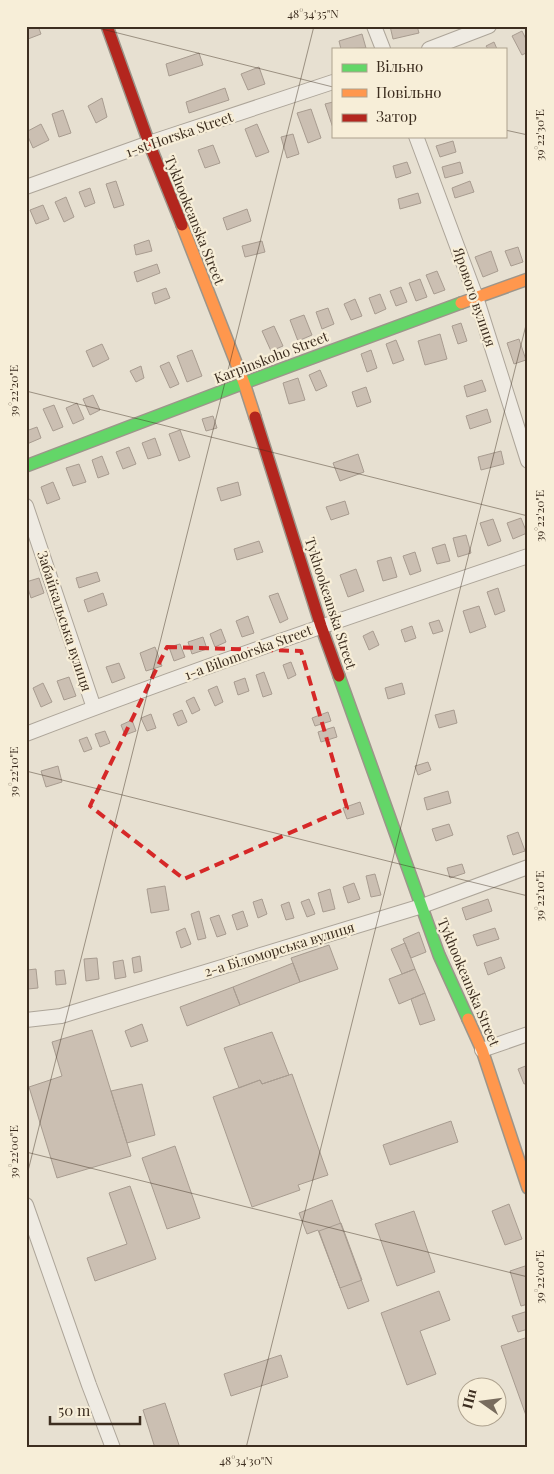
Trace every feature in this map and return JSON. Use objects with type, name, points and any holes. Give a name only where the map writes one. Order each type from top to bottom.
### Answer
[{"type":"street","name":"Tykhookeanska Street","points":[[107,26],[149,143],[244,383],[321,626],[439,955],[482,1050],[528,1188]]},
{"type":"street","points":[[374,26],[383,48]]},
{"type":"street","points":[[432,48],[489,26]]},
{"type":"street","name":"1-st Horska Street","points":[[26,187],[149,143],[332,82]]},
{"type":"street","name":"Ярового вулиця","points":[[417,138],[476,297],[528,460]]},
{"type":"street","name":"Karpinskoho Street","points":[[26,466],[244,383],[528,279]]},
{"type":"street","name":"Забайкальська вулиця","points":[[26,506],[94,708]]},
{"type":"street","name":"1-a Bilomorska Street","points":[[26,734],[321,626],[528,556]]},
{"type":"street","name":"2-а Біломорська вулиця","points":[[26,1020],[61,1016],[422,906],[528,867]]},
{"type":"street","points":[[482,1050],[528,1034]]},
{"type":"street","points":[[26,1205],[113,1448]]},
{"type":"highlighted area","points":[[167,647],[301,651],[347,808],[184,879],[90,806]]},
{"type":"building","points":[[26,26],[38,26],[41,34],[28,39]]},
{"type":"building","points":[[390,26],[417,26],[419,33],[393,39]]},
{"type":"building","points":[[522,31],[528,43],[528,52],[522,55],[512,36]]},
{"type":"building","points":[[362,34],[366,48],[341,48],[339,41]]},
{"type":"building","points":[[494,42],[497,48],[487,48],[486,46]]},
{"type":"building","points":[[199,53],[203,65],[169,76],[166,64]]},
{"type":"building","points":[[259,67],[265,84],[248,90],[241,74]]},
{"type":"building","points":[[225,88],[229,100],[189,113],[186,102]]},
{"type":"building","points":[[102,98],[107,117],[96,123],[88,106]]},
{"type":"building","points":[[332,102],[332,125],[325,104]]},
{"type":"building","points":[[311,109],[321,138],[308,143],[297,113]]},
{"type":"building","points":[[63,110],[71,133],[59,137],[52,114]]},
{"type":"building","points":[[41,124],[49,140],[33,148],[26,132]]},
{"type":"building","points":[[257,124],[269,152],[256,157],[245,129]]},
{"type":"building","points":[[293,134],[299,154],[287,158],[281,137]]},
{"type":"building","points":[[453,141],[456,152],[440,157],[436,146]]},
{"type":"building","points":[[213,145],[220,163],[205,168],[198,150]]},
{"type":"building","points":[[407,162],[411,173],[396,178],[393,166]]},
{"type":"building","points":[[460,162],[463,173],[445,178],[442,167]]},
{"type":"building","points":[[116,181],[124,205],[114,208],[106,184]]},
{"type":"building","points":[[470,181],[474,192],[455,198],[452,188]]},
{"type":"building","points":[[90,188],[95,203],[85,207],[79,192]]},
{"type":"building","points":[[418,193],[421,203],[400,209],[398,199]]},
{"type":"building","points":[[66,197],[74,217],[64,222],[55,202]]},
{"type":"building","points":[[43,205],[49,219],[36,224],[30,210]]},
{"type":"building","points":[[247,209],[251,221],[227,230],[223,218]]},
{"type":"building","points":[[149,240],[152,251],[136,255],[134,245]]},
{"type":"building","points":[[262,241],[265,252],[245,257],[242,246]]},
{"type":"building","points":[[518,247],[523,262],[511,266],[505,251]]},
{"type":"building","points":[[491,251],[498,271],[483,277],[475,257]]},
{"type":"building","points":[[157,264],[160,273],[137,282],[134,272]]},
{"type":"building","points":[[437,271],[445,290],[434,294],[426,275]]},
{"type":"building","points":[[420,279],[427,297],[416,301],[409,283]]},
{"type":"building","points":[[401,287],[407,302],[396,306],[390,291]]},
{"type":"building","points":[[166,288],[170,298],[155,304],[152,293]]},
{"type":"building","points":[[380,294],[386,309],[375,314],[369,298]]},
{"type":"building","points":[[355,299],[362,316],[351,320],[344,304]]},
{"type":"building","points":[[328,308],[334,324],[322,329],[316,312]]},
{"type":"building","points":[[304,315],[312,335],[298,341],[290,320]]},
{"type":"building","points":[[461,323],[467,341],[458,344],[452,326]]},
{"type":"building","points":[[274,326],[283,346],[271,351],[262,331]]},
{"type":"building","points":[[440,334],[447,359],[425,365],[418,341]]},
{"type":"building","points":[[519,339],[526,360],[514,364],[507,343]]},
{"type":"building","points":[[396,340],[404,360],[393,364],[386,344]]},
{"type":"building","points":[[102,344],[109,359],[93,367],[86,351]]},
{"type":"building","points":[[192,350],[202,376],[187,382],[177,356]]},
{"type":"building","points":[[371,350],[377,368],[367,372],[361,354]]},
{"type":"building","points":[[169,362],[179,384],[170,388],[160,366]]},
{"type":"building","points":[[141,366],[144,378],[136,382],[130,371]]},
{"type":"building","points":[[320,370],[327,386],[316,391],[309,375]]},
{"type":"building","points":[[298,378],[305,400],[289,404],[283,383]]},
{"type":"building","points":[[482,380],[486,391],[467,397],[464,386]]},
{"type":"building","points":[[366,387],[371,402],[357,407],[352,392]]},
{"type":"building","points":[[93,395],[100,410],[90,415],[83,399]]},
{"type":"building","points":[[77,403],[84,419],[73,424],[66,408]]},
{"type":"building","points":[[54,405],[63,427],[53,431],[43,409]]},
{"type":"building","points":[[487,409],[491,422],[470,429],[466,416]]},
{"type":"building","points":[[213,416],[217,428],[206,431],[202,419]]},
{"type":"building","points":[[37,427],[41,438],[27,444],[26,431]]},
{"type":"building","points":[[180,430],[190,457],[179,461],[169,434]]},
{"type":"building","points":[[155,438],[161,455],[148,459],[142,443]]},
{"type":"building","points":[[129,447],[136,464],[123,469],[116,452]]},
{"type":"building","points":[[501,451],[504,464],[481,470],[478,457]]},
{"type":"building","points":[[358,454],[364,472],[340,481],[333,463]]},
{"type":"building","points":[[102,456],[109,474],[98,478],[92,460]]},
{"type":"building","points":[[79,464],[86,482],[73,486],[66,468]]},
{"type":"building","points":[[53,482],[60,499],[47,504],[41,487]]},
{"type":"building","points":[[238,482],[241,495],[221,501],[217,488]]},
{"type":"building","points":[[345,501],[349,514],[331,520],[326,507]]},
{"type":"building","points":[[521,518],[527,533],[513,539],[507,523]]},
{"type":"building","points":[[493,519],[501,541],[488,546],[480,523]]},
{"type":"building","points":[[466,535],[471,553],[458,557],[453,538]]},
{"type":"building","points":[[259,541],[263,552],[237,560],[234,549]]},
{"type":"building","points":[[445,544],[450,561],[437,564],[432,548]]},
{"type":"building","points":[[415,552],[421,571],[410,575],[403,556]]},
{"type":"building","points":[[391,557],[397,577],[383,581],[377,561]]},
{"type":"building","points":[[356,569],[364,591],[348,597],[340,575]]},
{"type":"building","points":[[97,572],[100,581],[79,588],[76,578]]},
{"type":"building","points":[[39,578],[44,593],[31,598],[26,582]]},
{"type":"building","points":[[498,588],[505,611],[495,615],[487,592]]},
{"type":"building","points":[[103,593],[107,605],[88,612],[84,600]]},
{"type":"building","points":[[278,593],[288,619],[280,623],[269,596]]},
{"type":"building","points":[[479,606],[486,627],[470,633],[463,611]]},
{"type":"building","points":[[248,616],[254,633],[242,637],[236,621]]},
{"type":"building","points":[[439,620],[443,631],[433,634],[429,623]]},
{"type":"building","points":[[412,626],[416,638],[405,642],[401,630]]},
{"type":"building","points":[[221,629],[226,642],[215,647],[210,634]]},
{"type":"building","points":[[373,631],[379,645],[369,650],[363,636]]},
{"type":"building","points":[[203,637],[207,649],[192,654],[188,642]]},
{"type":"building","points":[[180,644],[185,657],[174,661],[169,647]]},
{"type":"building","points":[[155,647],[162,666],[146,671],[140,653]]},
{"type":"building","points":[[291,662],[296,675],[288,679],[283,665]]},
{"type":"building","points":[[119,663],[125,678],[112,683],[106,667]]},
{"type":"building","points":[[264,672],[272,694],[263,697],[256,675]]},
{"type":"building","points":[[69,677],[76,696],[64,700],[57,681]]},
{"type":"building","points":[[245,678],[249,691],[238,695],[234,682]]},
{"type":"building","points":[[43,683],[52,702],[41,707],[33,688]]},
{"type":"building","points":[[402,683],[405,694],[388,699],[385,688]]},
{"type":"building","points":[[217,686],[223,702],[215,706],[208,690]]},
{"type":"building","points":[[194,697],[200,710],[192,714],[186,701]]},
{"type":"building","points":[[182,710],[187,722],[178,726],[173,714]]},
{"type":"building","points":[[454,710],[457,723],[439,728],[435,715]]},
{"type":"building","points":[[328,712],[331,721],[315,726],[312,718]]},
{"type":"building","points":[[151,714],[156,728],[147,731],[141,718]]},
{"type":"building","points":[[132,720],[136,731],[125,735],[121,725]]},
{"type":"building","points":[[334,727],[337,737],[321,742],[318,732]]},
{"type":"building","points":[[105,731],[110,743],[100,747],[95,734]]},
{"type":"building","points":[[87,737],[92,749],[84,752],[79,740]]},
{"type":"building","points":[[428,762],[431,770],[418,775],[415,766]]},
{"type":"building","points":[[58,766],[62,782],[46,787],[41,771]]},
{"type":"building","points":[[448,791],[451,803],[427,810],[424,798]]},
{"type":"building","points":[[360,802],[364,814],[347,819],[343,808]]},
{"type":"building","points":[[449,824],[453,835],[436,841],[432,829]]},
{"type":"building","points":[[518,832],[525,851],[513,855],[507,836]]},
{"type":"building","points":[[462,864],[465,873],[450,878],[447,868]]},
{"type":"building","points":[[375,874],[381,895],[371,897],[366,876]]},
{"type":"building","points":[[354,883],[360,899],[348,903],[343,887]]},
{"type":"building","points":[[165,886],[169,910],[151,913],[147,889]]},
{"type":"building","points":[[330,889],[335,909],[323,912],[318,893]]},
{"type":"building","points":[[262,899],[267,914],[258,918],[253,902]]},
{"type":"building","points":[[309,899],[315,914],[307,917],[301,902]]},
{"type":"building","points":[[488,899],[492,911],[466,920],[462,908]]},
{"type":"building","points":[[289,902],[294,918],[286,920],[281,905]]},
{"type":"building","points":[[199,911],[206,938],[198,940],[191,914]]},
{"type":"building","points":[[243,911],[248,926],[237,930],[232,915]]},
{"type":"building","points":[[219,915],[226,934],[217,937],[210,918]]},
{"type":"building","points":[[185,928],[191,944],[181,948],[176,932]]},
{"type":"building","points":[[495,928],[499,939],[477,946],[473,935]]},
{"type":"building","points":[[419,932],[426,952],[411,958],[403,939]]},
{"type":"building","points":[[405,943],[415,969],[402,974],[391,949]]},
{"type":"building","points":[[329,945],[338,969],[300,982],[291,958]]},
{"type":"building","points":[[140,956],[142,971],[134,973],[132,958]]},
{"type":"building","points":[[501,957],[505,968],[488,975],[484,963]]},
{"type":"building","points":[[97,958],[99,979],[86,981],[84,959]]},
{"type":"building","points":[[123,960],[126,977],[115,979],[113,962]]},
{"type":"building","points":[[293,963],[300,982],[240,1005],[233,987]]},
{"type":"building","points":[[36,969],[38,988],[28,989],[27,970]]},
{"type":"building","points":[[415,969],[425,993],[399,1004],[389,979]]},
{"type":"building","points":[[64,970],[66,984],[56,985],[55,971]]},
{"type":"building","points":[[233,987],[240,1005],[187,1026],[180,1007]]},
{"type":"building","points":[[425,993],[435,1020],[420,1025],[411,999]]},
{"type":"building","points":[[142,1024],[148,1041],[131,1047],[125,1031]]},
{"type":"building","points":[[92,1030],[131,1156],[57,1178],[29,1087],[62,1076],[52,1042]]},
{"type":"building","points":[[272,1032],[289,1075],[262,1084],[260,1080],[239,1088],[224,1048]]},
{"type":"building","points":[[528,1065],[528,1083],[524,1084],[518,1069]]},
{"type":"building","points":[[292,1074],[328,1175],[298,1185],[300,1190],[252,1207],[213,1097],[260,1080],[262,1084]]},
{"type":"building","points":[[142,1084],[155,1135],[127,1143],[111,1091]]},
{"type":"building","points":[[451,1121],[458,1142],[390,1165],[383,1145]]},
{"type":"building","points":[[175,1146],[200,1218],[167,1229],[142,1158]]},
{"type":"building","points":[[130,1186],[156,1259],[95,1281],[87,1258],[127,1244],[109,1193]]},
{"type":"building","points":[[332,1200],[369,1301],[348,1309],[318,1230],[307,1234],[299,1213]]},
{"type":"building","points":[[509,1204],[522,1239],[505,1245],[492,1211]]},
{"type":"building","points":[[414,1211],[435,1272],[397,1286],[375,1224]]},
{"type":"building","points":[[341,1223],[362,1280],[340,1288],[319,1231]]},
{"type":"building","points":[[528,1265],[528,1304],[521,1306],[510,1271]]},
{"type":"building","points":[[439,1291],[450,1320],[420,1331],[436,1374],[407,1385],[381,1313]]},
{"type":"building","points":[[528,1311],[528,1329],[518,1332],[512,1316]]},
{"type":"building","points":[[528,1337],[528,1421],[501,1346]]},
{"type":"building","points":[[281,1355],[288,1377],[231,1396],[224,1374]]},
{"type":"building","points":[[165,1403],[180,1448],[155,1448],[143,1410]]},
{"type":"traffic: fast","points":[[26,466],[461,303]]},
{"type":"traffic: fast","points":[[339,676],[439,955],[468,1019]]},
{"type":"traffic: slow","points":[[182,225],[244,383],[255,417]]},
{"type":"traffic: slow","points":[[461,303],[528,279]]},
{"type":"traffic: slow","points":[[468,1019],[482,1050],[528,1188]]},
{"type":"traffic: jam","points":[[107,26],[149,143],[182,225]]},
{"type":"traffic: jam","points":[[255,417],[321,626],[339,676]]}]
